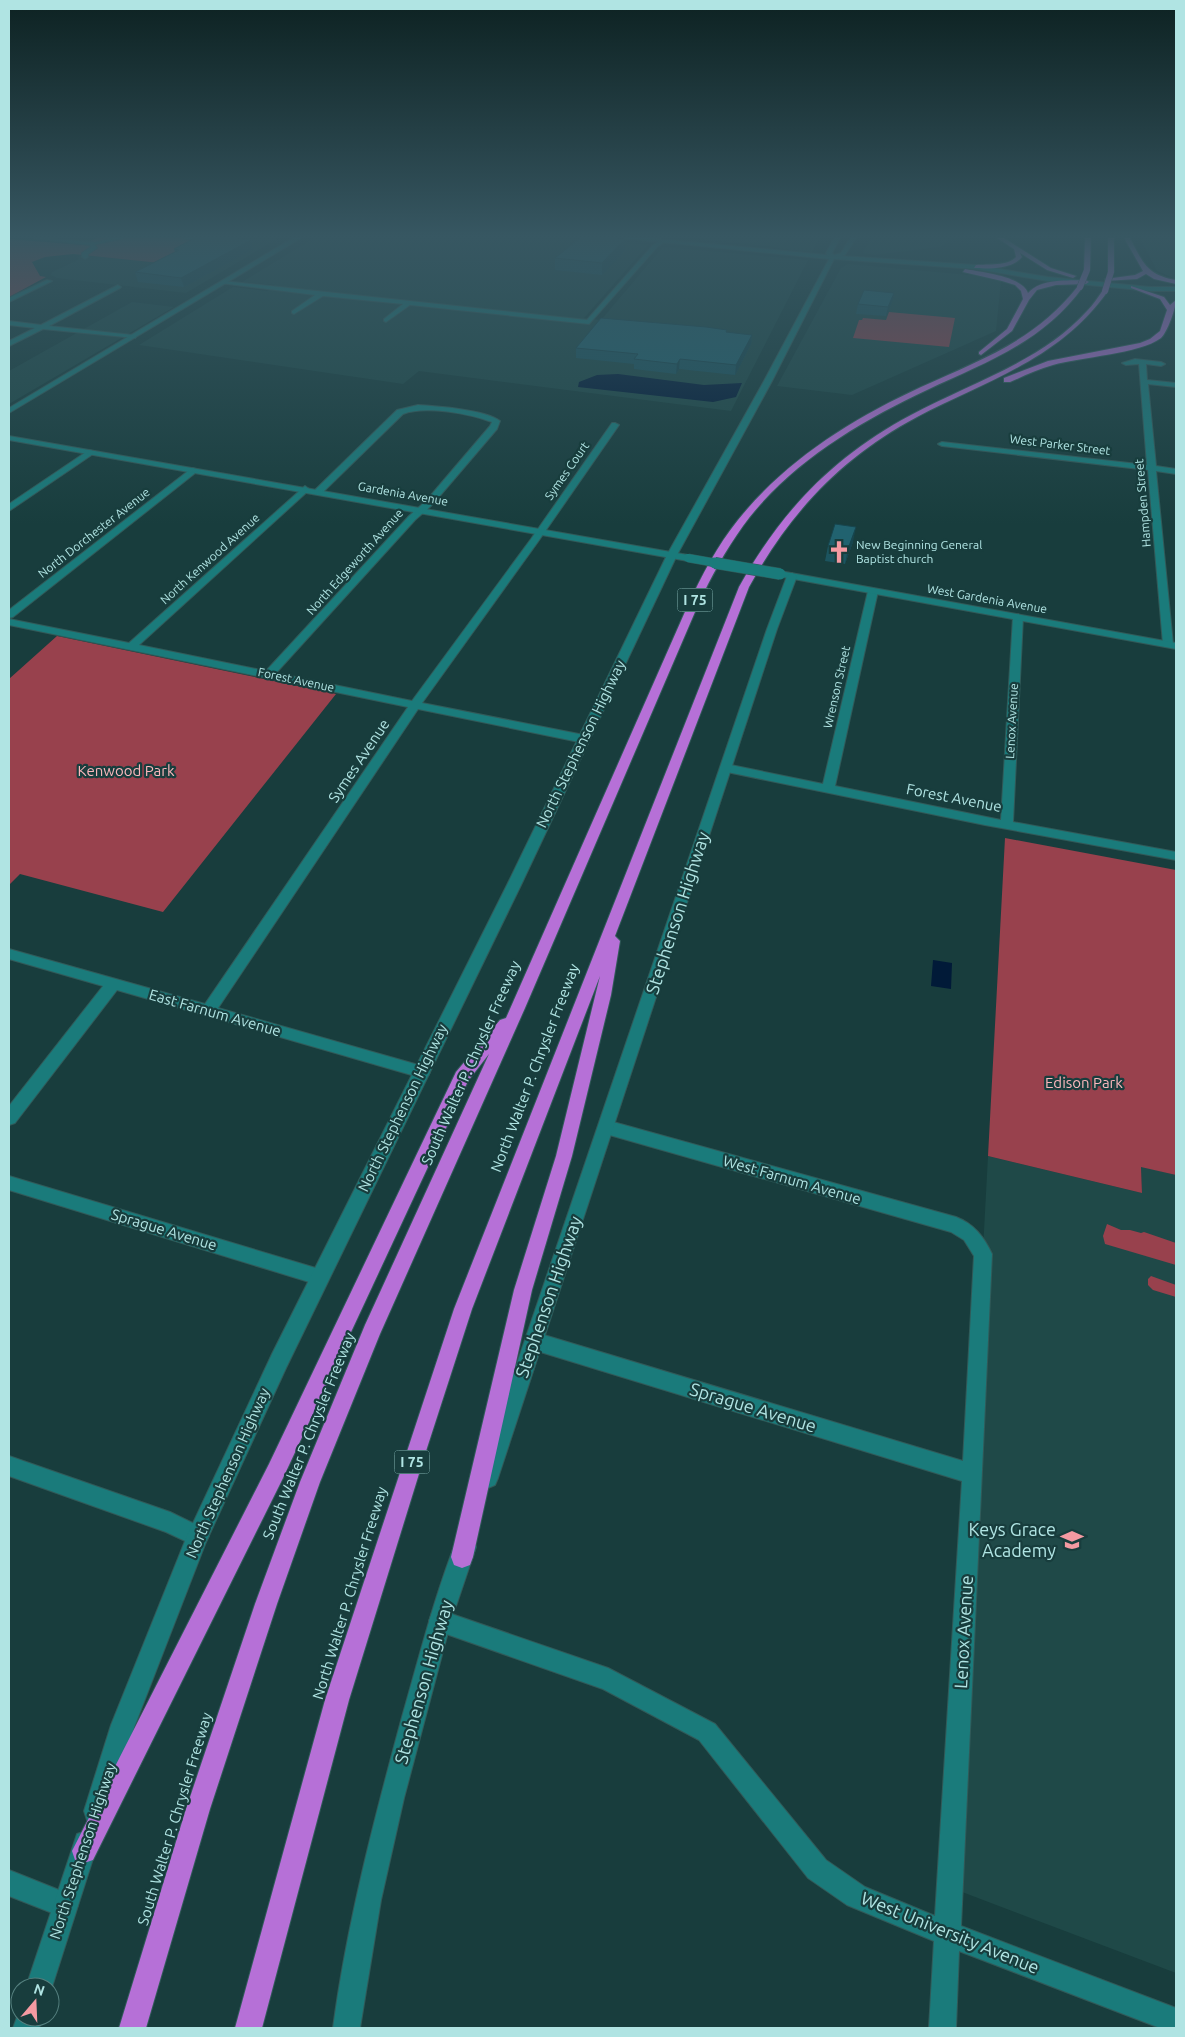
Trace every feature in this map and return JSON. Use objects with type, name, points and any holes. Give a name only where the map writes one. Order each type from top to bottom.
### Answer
[{"type":"highway","points":[[902,399],[993,346],[1006,333]]},
{"type":"highway","name":"South Walter P. Chrysler Freeway","points":[[132,2028],[204,1790],[266,1604],[310,1482],[372,1331],[518,1008],[693,605],[724,546],[756,504],[795,465],[826,442],[902,399],[993,356],[1032,333]]},
{"type":"highway","name":"North Walter P. Chrysler Freeway","points":[[248,2028],[337,1700],[439,1380],[488,1242],[735,607],[760,555],[792,512],[820,482],[873,440],[1046,348],[1066,333]]},
{"type":"highway","points":[[930,408],[984,390],[1024,372],[1051,363],[1142,345],[1163,333]]},
{"type":"highway","points":[[462,1557],[523,1290],[564,1156],[604,995],[618,910]]},
{"type":"highway","points":[[84,1851],[276,1471],[462,1077],[518,1008]]},
{"type":"street","points":[[9,344],[29,333]]},
{"type":"street","points":[[100,333],[133,337]]},
{"type":"street","points":[[9,411],[140,333]]},
{"type":"street","name":"North Stephenson Highway","points":[[42,1977],[123,1725],[198,1536],[319,1277],[422,1072],[584,739],[680,557],[793,333]]},
{"type":"street","points":[[1126,363],[1142,361],[1161,364]]},
{"type":"street","name":"Hampden Street","points":[[1142,361],[1172,645]]},
{"type":"street","points":[[1145,382],[1176,385]]},
{"type":"street","name":"North Edgeworth Avenue","points":[[269,674],[420,510],[494,427],[496,421],[488,418],[422,408],[406,409],[400,412],[318,492]]},
{"type":"street","name":"Symes Court","points":[[540,531],[615,425]]},
{"type":"street","name":"Gardenia Avenue","points":[[9,438],[786,575]]},
{"type":"street","name":"West Parker Street","points":[[942,444],[1176,471]]},
{"type":"street","points":[[9,508],[92,452]]},
{"type":"street","name":"North Dorchester Avenue","points":[[9,616],[195,470]]},
{"type":"street","name":"North Kenwood Avenue","points":[[131,646],[305,490]]},
{"type":"street","name":"Symes Avenue","points":[[208,1011],[415,705],[540,531]]},
{"type":"street","name":"West Gardenia Avenue","points":[[786,575],[1172,645]]},
{"type":"street","name":"Stephenson Highway","points":[[346,2028],[368,1900],[392,1798],[440,1621],[772,629],[786,575]]},
{"type":"street","name":"Wrenson Street","points":[[828,789],[873,591]]},
{"type":"street","name":"Lenox Avenue","points":[[1007,825],[1018,617]]},
{"type":"street","name":"Forest Avenue","points":[[9,622],[584,739]]},
{"type":"street","name":"Forest Avenue","points":[[726,768],[1007,825],[1176,856]]},
{"type":"street","name":"East Farnum Avenue","points":[[9,954],[422,1072]]},
{"type":"street","points":[[9,1118],[114,983]]},
{"type":"street","name":"West Farnum Avenue","points":[[606,1127],[956,1225],[974,1239]]},
{"type":"street","name":"Sprague Avenue","points":[[9,1184],[319,1277]]},
{"type":"street","name":"Lenox Avenue","points":[[942,2028],[983,1260],[983,1254],[974,1239]]},
{"type":"street","name":"Sprague Avenue","points":[[534,1341],[972,1474]]},
{"type":"street","points":[[9,1466],[170,1523],[198,1536]]},
{"type":"street","name":"West University Avenue","points":[[440,1621],[608,1679],[707,1732],[817,1869],[856,1896],[948,1934],[1176,2021]]},
{"type":"street","points":[[9,1883],[65,1905]]},
{"type":"shaded area","points":[[77,333],[130,333],[9,404],[9,371]]},
{"type":"shaded area","points":[[158,333],[771,333],[731,411],[419,371],[403,384],[139,345]]},
{"type":"shaded area","points":[[806,333],[991,333],[852,395],[777,386]]},
{"type":"shaded area","name":"Keys Grace Academy","points":[[988,1156],[1142,1193],[1141,1166],[1176,1175],[1176,1973],[949,1887]]},
{"type":"green space","points":[[855,333],[952,333],[949,347],[853,338]]},
{"type":"green space","name":"Kenwood Park","points":[[57,636],[336,694],[163,912],[20,874],[9,885],[9,679]]},
{"type":"green space","name":"Edison Park","points":[[1005,838],[1176,870],[1176,1175],[1141,1167],[1142,1193],[988,1156]]},
{"type":"green space","points":[[1107,1224],[1121,1230],[1144,1232],[1176,1243],[1176,1265],[1105,1244],[1103,1236]]},
{"type":"green space","points":[[1151,1276],[1176,1285],[1176,1297],[1153,1290],[1148,1285],[1148,1279]]},
{"type":"water","points":[[618,374],[704,385],[742,383],[736,397],[713,402],[578,387],[579,382],[597,375]]},
{"type":"water","points":[[933,960],[952,963],[951,989],[931,986]]},
{"type":"building","points":[[588,333],[735,333],[752,335],[736,365],[680,359],[677,364],[634,359],[638,354],[576,348]]},
{"type":"building","points":[[835,524],[856,527],[848,549],[828,546]]},
{"type":"place","name":"New Beginning General Baptist church","points":[[839,552]]},
{"type":"place","name":"Keys Grace Academy","points":[[1072,1540]]}]
